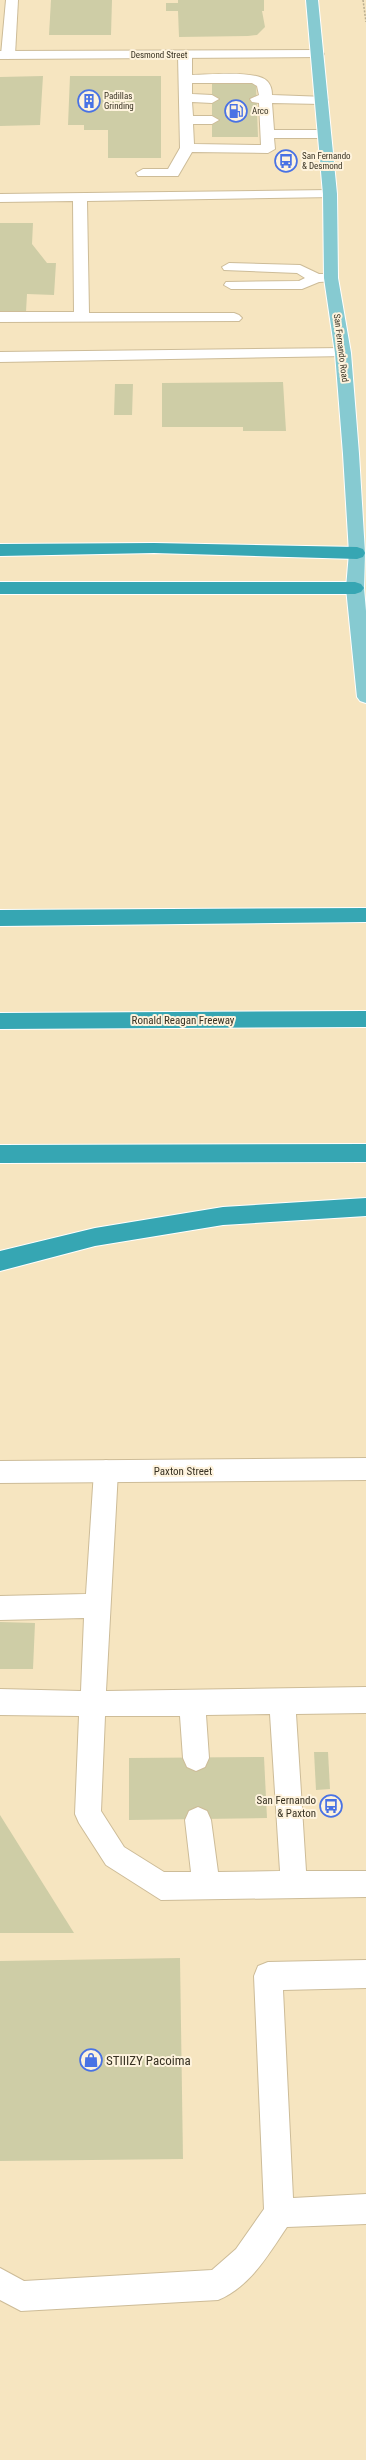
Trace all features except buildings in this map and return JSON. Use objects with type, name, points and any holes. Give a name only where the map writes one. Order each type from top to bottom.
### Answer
[{"type":"highway","points":[[0,550],[154,548],[357,553]]},
{"type":"highway","points":[[0,588],[356,588]]},
{"type":"highway","points":[[0,918],[207,915],[366,915]]},
{"type":"highway","name":"Ronald Reagan Freeway","points":[[0,1021],[228,1019],[366,1020]]},
{"type":"highway","points":[[0,1154],[366,1153]]},
{"type":"highway","points":[[0,1261],[95,1237],[223,1216],[366,1207]]},
{"type":"main road","name":"San Fernando Road","points":[[312,0],[330,194],[331,278],[343,353],[357,553],[356,588],[366,697]]},
{"type":"street","points":[[4,55],[12,0]]},
{"type":"street","name":"Desmond Street","points":[[4,55],[317,54]]},
{"type":"street","points":[[143,173],[172,173],[187,148],[185,55]]},
{"type":"street","points":[[185,79],[254,79],[262,83],[265,88],[261,99],[268,148],[187,148]]},
{"type":"street","points":[[186,98],[212,99]]},
{"type":"street","points":[[261,99],[321,100]]},
{"type":"street","points":[[186,120],[212,120]]},
{"type":"street","points":[[264,125],[324,134]]},
{"type":"street","points":[[0,198],[330,194]]},
{"type":"street","points":[[80,197],[82,317]]},
{"type":"street","points":[[230,267],[300,269],[316,278]]},
{"type":"street","points":[[231,285],[302,285],[316,278],[331,278]]},
{"type":"street","points":[[0,317],[234,318]]},
{"type":"street","points":[[0,357],[343,353]]},
{"type":"street","name":"Paxton Street","points":[[0,1472],[366,1469]]},
{"type":"street","points":[[106,1471],[102,1563],[97,1606],[88,1814],[115,1856],[161,1886],[294,1886],[366,1884]]},
{"type":"street","points":[[0,1608],[97,1606]]},
{"type":"street","points":[[0,1702],[92,1705],[366,1700]]},
{"type":"street","points":[[282,1701],[294,1886]]},
{"type":"street","points":[[192,1702],[196,1758]]},
{"type":"street","points":[[198,1820],[206,1886]]},
{"type":"street","points":[[0,2283],[21,2296],[218,2285],[247,2260],[279,2213],[268,1976],[366,1974]]},
{"type":"street","points":[[279,2213],[366,2209]]},
{"type":"path","points":[[363,0],[366,22]]},
{"type":"place","name":"Padillas Grinding","points":[[89,101]]},
{"type":"place","name":"Arco","points":[[236,111]]},
{"type":"place","name":"San Fernando & Desmond","points":[[286,161]]},
{"type":"place","name":"San Fernando & Paxton","points":[[331,1806]]},
{"type":"place","name":"STIIIZY Pacoima","points":[[91,2060]]}]
